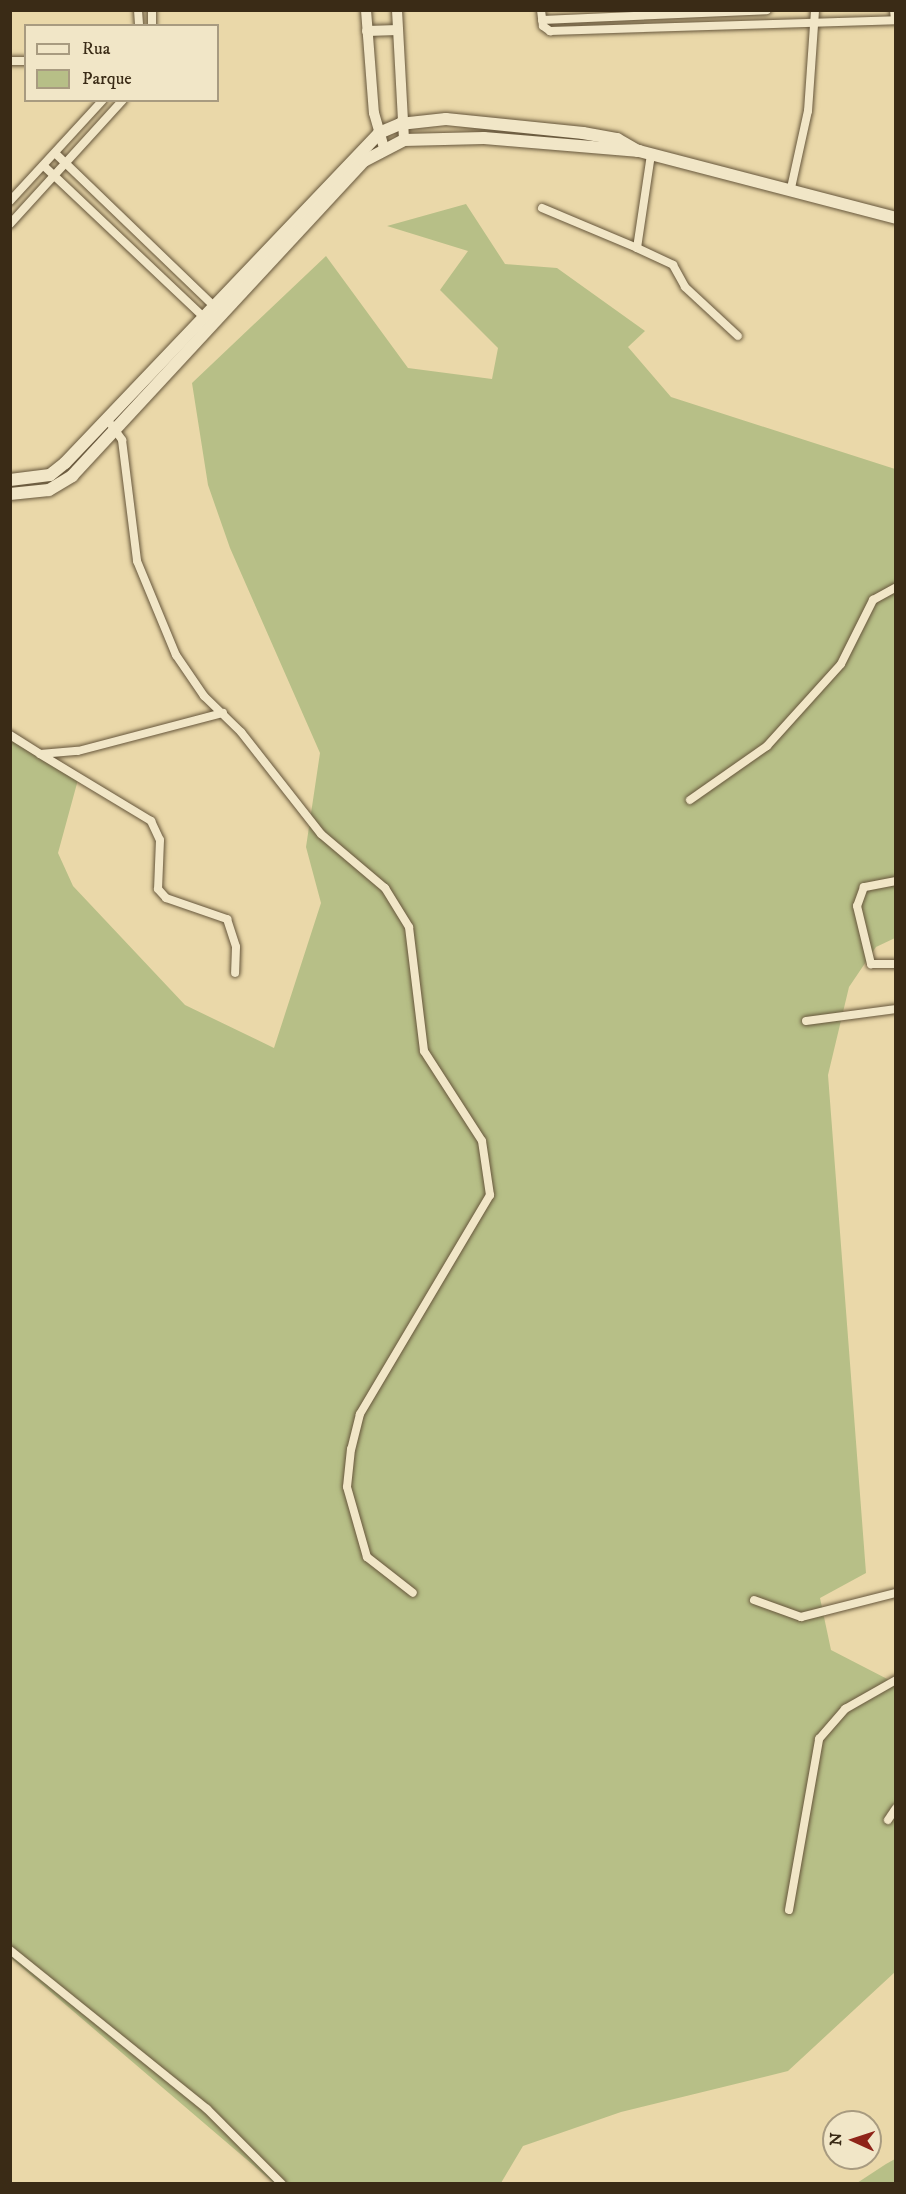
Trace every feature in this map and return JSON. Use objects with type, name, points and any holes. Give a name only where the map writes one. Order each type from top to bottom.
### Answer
[{"type":"main road","points":[[10,494],[61,484],[150,381],[333,186],[379,133],[400,124],[484,123],[543,128],[617,139],[645,152]]},
{"type":"main road","points":[[484,123],[484,138]]},
{"type":"main road","points":[[542,143],[543,128]]},
{"type":"main road","points":[[333,186],[384,148],[404,140],[484,138],[645,152],[791,188],[896,218]]},
{"type":"main road","points":[[10,480],[50,475],[112,423]]},
{"type":"main road","points":[[50,475],[61,484]]},
{"type":"street","points":[[366,10],[379,133],[384,148]]},
{"type":"street","points":[[397,10],[400,124],[404,140]]},
{"type":"street","points":[[767,10],[542,15],[550,31],[895,20],[894,10]]},
{"type":"street","points":[[791,188],[808,111],[815,10]]},
{"type":"street","points":[[367,31],[398,30]]},
{"type":"street","points":[[10,201],[45,167],[100,102]]},
{"type":"street","points":[[10,224],[55,178],[121,102]]},
{"type":"street","points":[[637,248],[645,152]]},
{"type":"street","points":[[56,154],[216,309]]},
{"type":"street","points":[[45,167],[206,320]]},
{"type":"street","points":[[542,208],[673,265],[686,287],[738,336]]},
{"type":"street","points":[[128,244],[137,233]]},
{"type":"street","points":[[112,423],[137,561],[154,607],[184,671],[223,712],[321,834],[385,888],[409,927],[424,1051],[482,1141],[490,1196],[360,1414],[351,1449],[347,1487],[367,1557],[413,1593]]},
{"type":"street","points":[[690,800],[767,746],[841,664],[873,600],[896,586]]},
{"type":"street","points":[[40,754],[78,752],[223,712]]},
{"type":"street","points":[[10,735],[151,821],[160,840],[158,889],[166,898],[227,919],[236,947],[235,973]]},
{"type":"street","points":[[896,881],[864,887],[857,906],[871,964],[896,964]]},
{"type":"street","points":[[806,1021],[896,1009]]},
{"type":"street","points":[[754,1600],[801,1617],[896,1593]]},
{"type":"street","points":[[789,1910],[819,1739],[845,1709],[896,1680]]},
{"type":"street","points":[[888,1820],[896,1808]]},
{"type":"street","points":[[10,1950],[207,2109],[282,2184]]},
{"type":"green space","points":[[466,204],[505,264],[557,268],[645,331],[628,347],[671,397],[895,469],[895,938],[876,947],[849,987],[828,1075],[866,1573],[820,1598],[831,1650],[895,1683],[895,1972],[788,2071],[621,2112],[523,2146],[501,2183],[274,2183],[11,1958],[10,731],[79,776],[58,853],[73,886],[185,1005],[274,1048],[321,903],[306,847],[320,753],[230,548],[208,485],[192,383],[326,256],[408,368],[492,379],[498,348],[440,290],[468,251],[387,226]]},
{"type":"green space","points":[[895,2159],[895,2183],[857,2183],[877,2170],[882,2170],[882,2167]]}]
